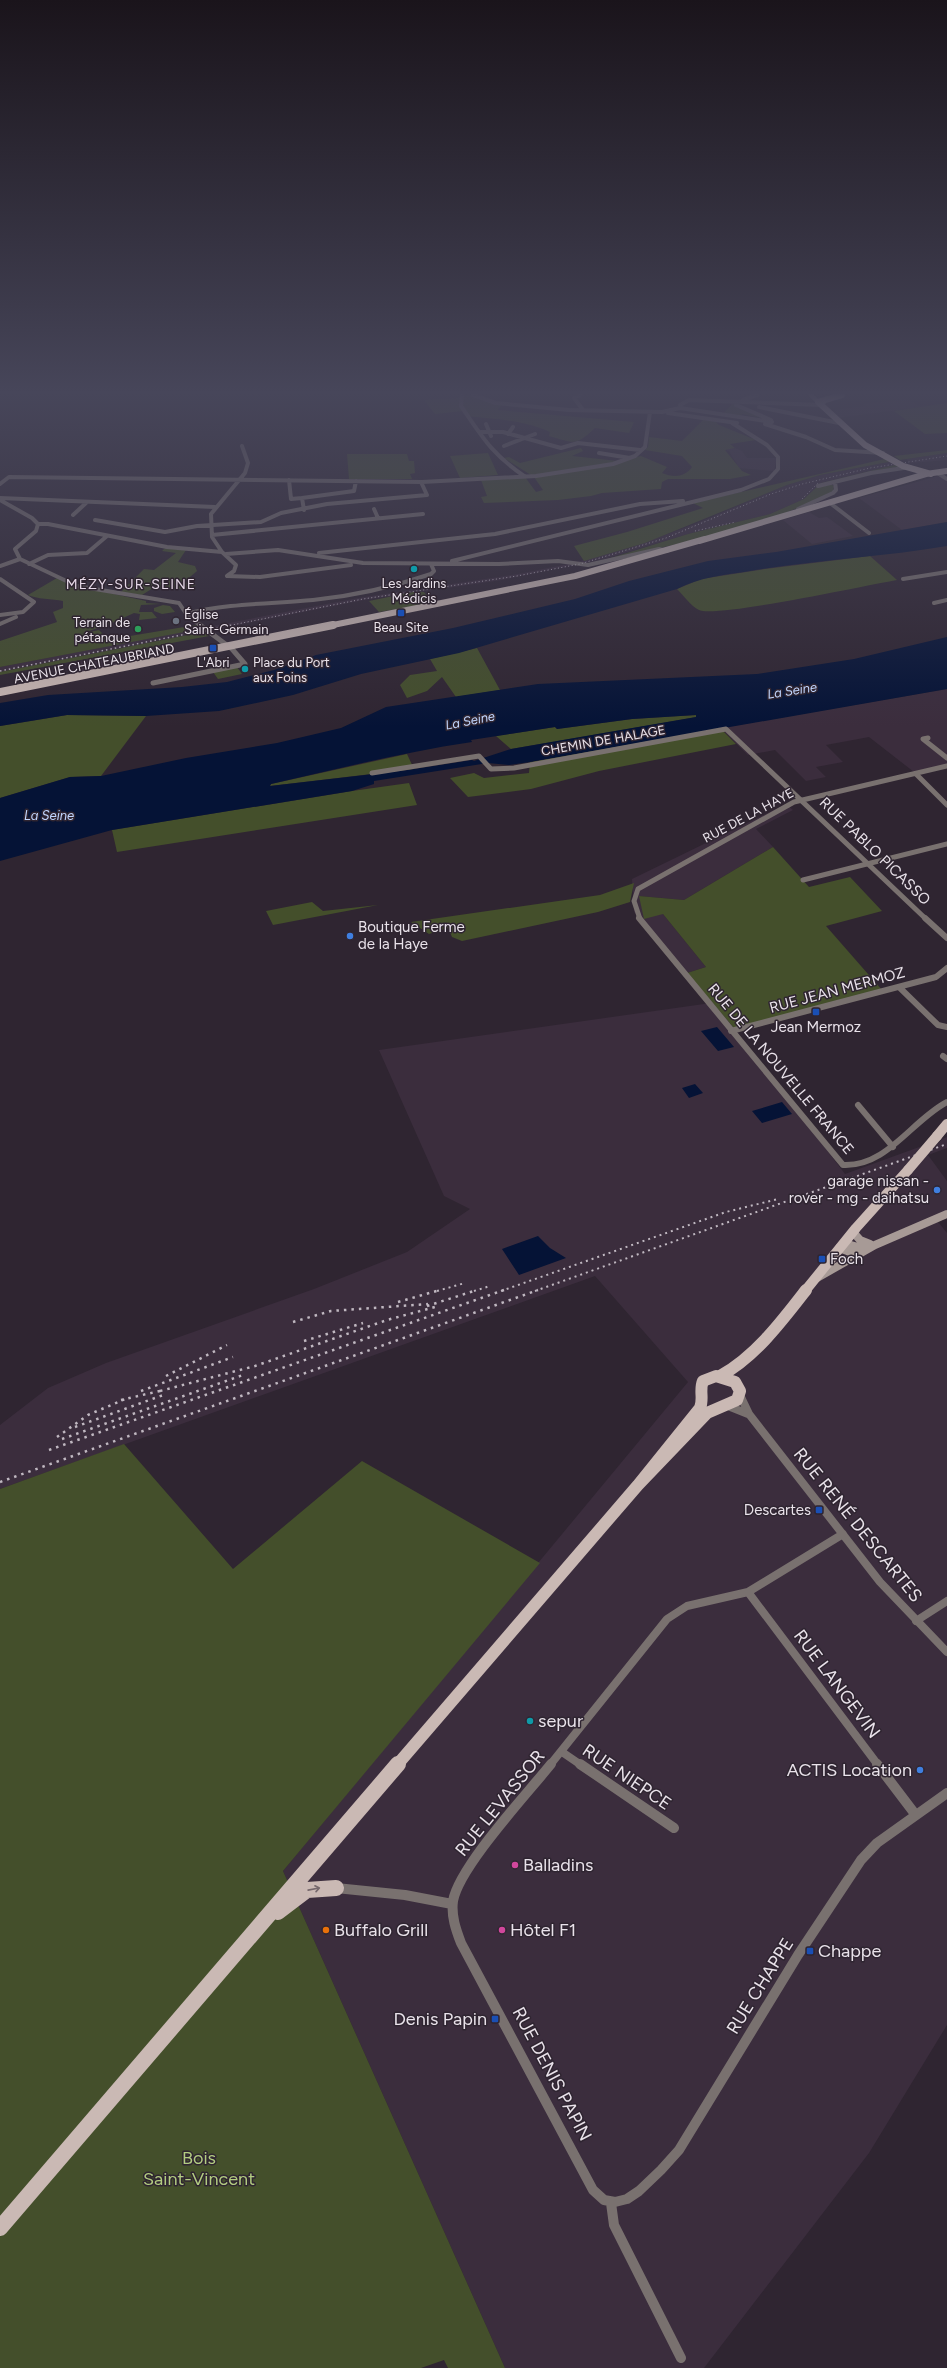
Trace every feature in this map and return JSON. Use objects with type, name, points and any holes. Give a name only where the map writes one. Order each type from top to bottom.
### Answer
[{"type":"main road","name":"AVENUE CHATEAUBRIAND","points":[[0,693],[575,576],[820,506]]},
{"type":"main road","points":[[0,2228],[638,1485],[696,1415],[702,1404],[703,1397],[701,1388],[703,1382],[711,1377],[720,1376],[736,1367],[817,1278],[841,1246],[947,1124]]},
{"type":"main road","points":[[817,1278],[875,1245],[947,1214]]},
{"type":"main road","points":[[853,1232],[863,1242],[875,1245]]},
{"type":"main road","points":[[841,1246],[858,1247],[875,1245]]},
{"type":"main road","points":[[841,1246],[858,1255]]},
{"type":"main road","points":[[638,1485],[703,1417],[736,1402],[742,1370],[775,1325]]},
{"type":"main road","points":[[720,1376],[732,1380],[739,1391]]},
{"type":"main road","points":[[703,1397],[709,1402],[725,1406]]},
{"type":"main road","points":[[250,1938],[279,1911],[307,1890],[336,1888]]},
{"type":"street","points":[[11,506],[32,518],[38,524],[48,524],[167,547],[222,552],[226,554],[236,565],[234,571],[227,576],[260,577],[363,563],[504,564],[558,561],[591,564],[656,550],[666,550]]},
{"type":"street","points":[[73,515],[83,506]]},
{"type":"street","points":[[167,506],[215,507],[211,514],[212,535],[222,552]]},
{"type":"street","points":[[303,506],[304,510]]},
{"type":"street","points":[[95,520],[160,532],[261,522],[275,514],[327,506]]},
{"type":"street","points":[[316,553],[512,531],[633,506]]},
{"type":"street","points":[[440,564],[678,506]]},
{"type":"street","points":[[802,510],[810,506]]},
{"type":"street","points":[[833,506],[869,533]]},
{"type":"street","points":[[374,509],[378,518]]},
{"type":"street","points":[[212,535],[326,526],[378,518],[423,514]]},
{"type":"street","points":[[38,524],[36,531],[15,549],[20,559],[78,586],[179,603],[186,615],[229,647],[245,664],[153,683]]},
{"type":"street","points":[[30,564],[48,556],[87,553],[107,536]]},
{"type":"street","points":[[226,554],[278,550],[316,553],[363,563]]},
{"type":"street","points":[[1,565],[20,559]]},
{"type":"street","points":[[186,615],[204,610],[240,605],[313,600],[368,592],[431,574],[434,571],[431,564]]},
{"type":"street","points":[[903,579],[947,572]]},
{"type":"street","points":[[0,624],[30,608],[34,602],[1,580]]},
{"type":"street","points":[[934,603],[947,600]]},
{"type":"street","points":[[182,607],[204,610]]},
{"type":"street","points":[[0,615],[21,613]]},
{"type":"street","name":"CHEMIN DE HALAGE","points":[[372,773],[479,756],[491,769],[514,768],[726,729]]},
{"type":"street","name":"RUE PABLO PICASSO","points":[[726,729],[802,799],[947,938]]},
{"type":"street","points":[[928,738],[923,739],[946,756]]},
{"type":"street","name":"RUE DE LA HAYE","points":[[638,889],[767,816],[802,799],[947,766]]},
{"type":"street","points":[[916,774],[947,805]]},
{"type":"street","points":[[780,809],[786,813]]},
{"type":"street","points":[[767,816],[775,819]]},
{"type":"street","points":[[803,880],[868,862],[947,844]]},
{"type":"street","points":[[811,872],[816,877]]},
{"type":"street","name":"RUE DE LA NOUVELLE FRANCE","points":[[638,889],[635,892],[634,899],[637,915],[731,1032],[843,1165],[849,1167],[869,1161],[892,1147],[919,1119],[947,1102]]},
{"type":"street","name":"RUE JEAN MERMOZ","points":[[731,1032],[936,977],[947,968]]},
{"type":"street","points":[[900,987],[938,1025],[947,1027]]},
{"type":"street","points":[[858,1105],[892,1147]]},
{"type":"street","name":"RUE RENÉ DESCARTES","points":[[739,1391],[748,1414],[880,1582],[947,1652]]},
{"type":"street","name":"RUE RENÉ DESCARTES","points":[[725,1406],[748,1414]]},
{"type":"street","name":"RUE LEVASSOR","points":[[452,1904],[456,1886],[470,1864],[562,1752],[666,1620],[687,1606],[748,1592],[843,1534]]},
{"type":"street","name":"RUE LANGEVIN","points":[[748,1592],[915,1814]]},
{"type":"street","points":[[916,1621],[947,1601]]},
{"type":"street","name":"RUE NIEPCE","points":[[562,1752],[674,1828]]},
{"type":"street","name":"RUE CHAPPE","points":[[611,2203],[627,2200],[656,2175],[679,2150],[850,1874],[877,1843],[915,1814],[947,1793]]},
{"type":"street","points":[[336,1888],[405,1895],[452,1904]]},
{"type":"street","name":"RUE DENIS PAPIN","points":[[452,1904],[456,1931],[461,1943],[593,2190],[602,2200],[611,2203]]},
{"type":"street","points":[[611,2203],[614,2225],[681,2358]]},
{"type":"shaded area","points":[[739,506],[789,506],[770,514],[688,534],[604,559],[585,563],[577,562],[629,548],[695,524]]},
{"type":"shaded area","points":[[869,506],[947,506],[947,522],[902,530]]},
{"type":"shaded area","points":[[809,512],[819,518],[827,517],[853,536],[812,544],[783,520]]},
{"type":"shaded area","points":[[573,563],[580,564],[502,580],[364,600],[0,672],[0,667],[358,598],[518,574]]},
{"type":"shaded area","points":[[129,653],[135,663],[78,674],[72,663]]},
{"type":"shaded area","points":[[947,689],[947,764],[914,772],[869,737],[826,745],[843,762],[816,767],[826,777],[806,781],[775,750],[748,755],[720,728]]},
{"type":"shaded area","points":[[786,804],[793,810],[756,829],[773,847],[684,900],[639,896],[663,914],[706,967],[687,973],[634,912],[632,879]]},
{"type":"shaded area","points":[[711,1003],[734,1028],[845,1174],[922,1146],[908,1162],[928,1155],[947,1181],[947,1211],[934,1217],[947,1233],[947,2025],[869,2153],[704,2368],[505,2368],[283,1871],[688,1382],[595,1276],[0,1489],[0,1425],[48,1388],[106,1363],[314,1289],[407,1252],[470,1209],[444,1196],[379,1050]]},
{"type":"shaded area","points":[[947,1137],[947,1148],[928,1155],[942,1139]]},
{"type":"green space","points":[[698,506],[737,506],[645,543],[584,561],[574,546],[627,532],[703,508]]},
{"type":"green space","points":[[789,506],[802,506],[750,525],[720,534],[601,561],[688,534],[770,514]]},
{"type":"green space","points":[[165,548],[186,550],[178,562],[195,566],[197,571],[184,582],[196,585],[190,589],[153,588],[142,595],[121,592],[144,569],[154,570],[176,553],[162,551]]},
{"type":"green space","points":[[870,556],[897,580],[761,605],[711,611],[699,610],[677,589],[701,579],[765,569]]},
{"type":"green space","points":[[57,578],[77,586],[146,601],[146,603],[161,604],[141,605],[139,612],[152,612],[157,618],[139,620],[140,614],[134,613],[110,624],[80,634],[99,630],[107,638],[94,642],[196,625],[200,629],[0,667],[0,641],[57,622],[53,612],[63,608],[63,601],[28,595]],"holes":[[[80,634],[87,643],[81,644],[74,641],[74,636]]]},
{"type":"green space","points":[[413,592],[424,592],[432,603],[379,612],[369,601]]},
{"type":"green space","points":[[163,605],[170,606],[175,612],[162,614],[154,611],[154,608]]},
{"type":"green space","points":[[203,632],[209,636],[0,675],[0,672]]},
{"type":"green space","points":[[477,648],[500,690],[456,697],[442,677],[427,691],[407,698],[400,685],[410,675],[437,671],[430,659]]},
{"type":"green space","points":[[237,667],[242,674],[218,679],[213,672]]},
{"type":"green space","points":[[67,715],[146,716],[101,776],[70,777],[0,798],[0,726]]},
{"type":"green space","points":[[696,715],[697,717],[511,749],[496,736],[555,727],[557,729],[632,719]]},
{"type":"green space","points":[[720,728],[736,744],[599,771],[531,789],[468,797],[450,778],[474,773],[484,778],[529,773],[530,762]]},
{"type":"green space","points":[[407,754],[414,769],[270,786],[271,784]]},
{"type":"green space","points":[[409,783],[417,805],[117,852],[112,830],[352,791]]},
{"type":"green space","points":[[773,847],[809,887],[850,877],[882,911],[826,926],[882,990],[734,1028],[687,973],[706,967],[663,914],[644,919],[639,896],[684,900]]},
{"type":"green space","points":[[634,883],[630,902],[598,912],[462,941],[452,937],[448,928],[429,934],[411,922],[600,895]]},
{"type":"green space","points":[[312,902],[323,911],[378,905],[273,925],[266,911]]},
{"type":"green space","name":"Bois Saint-Vincent","points":[[124,1444],[233,1569],[362,1461],[540,1563],[283,1871],[505,2368],[448,2368],[444,2360],[421,2368],[0,2368],[0,1489]]},
{"type":"water","points":[[947,522],[947,546],[775,567],[713,577],[459,653],[361,674],[293,695],[219,711],[146,716],[67,715],[0,726],[0,703],[48,695],[182,687],[227,682],[274,670],[316,655],[453,628],[575,599],[629,581],[708,561],[776,552]]},
{"type":"water","name":"La Seine","points":[[947,637],[947,689],[530,762],[509,765],[488,763],[374,781],[374,784],[352,791],[112,830],[0,861],[0,798],[70,777],[101,776],[186,758],[277,743],[341,728],[386,707],[538,684],[757,674],[854,659]],"holes":[[[696,715],[696,717],[511,749],[474,761],[472,760],[408,770],[270,786],[271,784],[371,761],[472,742],[471,740],[555,727],[557,729],[632,719]]]},
{"type":"water","points":[[717,1027],[734,1047],[718,1051],[701,1031]]},
{"type":"water","points":[[695,1084],[703,1093],[689,1098],[682,1088]]},
{"type":"water","points":[[782,1102],[792,1114],[762,1123],[752,1111]]},
{"type":"water","points":[[538,1236],[550,1248],[566,1258],[519,1275],[502,1249]]},
{"type":"railway","points":[[227,626],[363,599],[517,576],[580,564],[666,538],[744,506]]},
{"type":"railway","points":[[695,531],[736,522]]},
{"type":"railway","points":[[0,671],[232,625]]},
{"type":"railway","points":[[535,1291],[947,1144]]},
{"type":"railway","points":[[501,1291],[726,1212],[778,1199]]},
{"type":"railway","points":[[437,1291],[465,1283]]},
{"type":"railway","points":[[474,1291],[490,1286]]},
{"type":"railway","points":[[398,1302],[440,1290]]},
{"type":"railway","points":[[427,1306],[477,1290]]},
{"type":"railway","points":[[49,1450],[504,1290]]},
{"type":"railway","points":[[0,1482],[538,1290]]},
{"type":"railway","points":[[293,1322],[331,1311],[428,1304]]},
{"type":"railway","points":[[162,1390],[255,1366],[387,1320],[435,1307]]},
{"type":"railway","points":[[304,1341],[363,1323]]},
{"type":"railway","points":[[166,1376],[227,1345]]},
{"type":"railway","points":[[141,1391],[233,1357]]},
{"type":"railway","points":[[62,1439],[243,1375]]},
{"type":"railway","points":[[125,1399],[162,1390]]},
{"type":"railway","points":[[75,1427],[166,1394]]},
{"type":"railway","points":[[57,1437],[88,1415],[125,1399]]},
{"type":"place","name":"Les Jardins Médicis","points":[[414,569]]},
{"type":"place","name":"Beau Site","points":[[401,613]]},
{"type":"place","name":"Église Saint-Germain","points":[[176,621]]},
{"type":"place","name":"Terrain de pétanque","points":[[138,629]]},
{"type":"place","name":"L'Abri","points":[[213,648]]},
{"type":"place","name":"Place du Port aux Foins","points":[[245,669]]},
{"type":"place","name":"Boutique Ferme de la Haye","points":[[350,936]]},
{"type":"place","name":"Jean Mermoz","points":[[816,1012]]},
{"type":"place","name":"garage nissan - rover - mg - daihatsu","points":[[937,1190]]},
{"type":"place","name":"Foch","points":[[822,1259]]},
{"type":"place","name":"Descartes","points":[[819,1510]]},
{"type":"place","name":"sepur","points":[[530,1721]]},
{"type":"place","name":"ACTIS Location","points":[[920,1770]]},
{"type":"place","name":"Balladins","points":[[515,1865]]},
{"type":"place","name":"Buffalo Grill","points":[[326,1930]]},
{"type":"place","name":"Hôtel F1","points":[[502,1930]]},
{"type":"place","name":"Chappe","points":[[810,1951]]},
{"type":"place","name":"Denis Papin","points":[[495,2019]]},
{"type":"district","name":"MÉZY-SUR-SEINE","points":[[131,584]]}]
